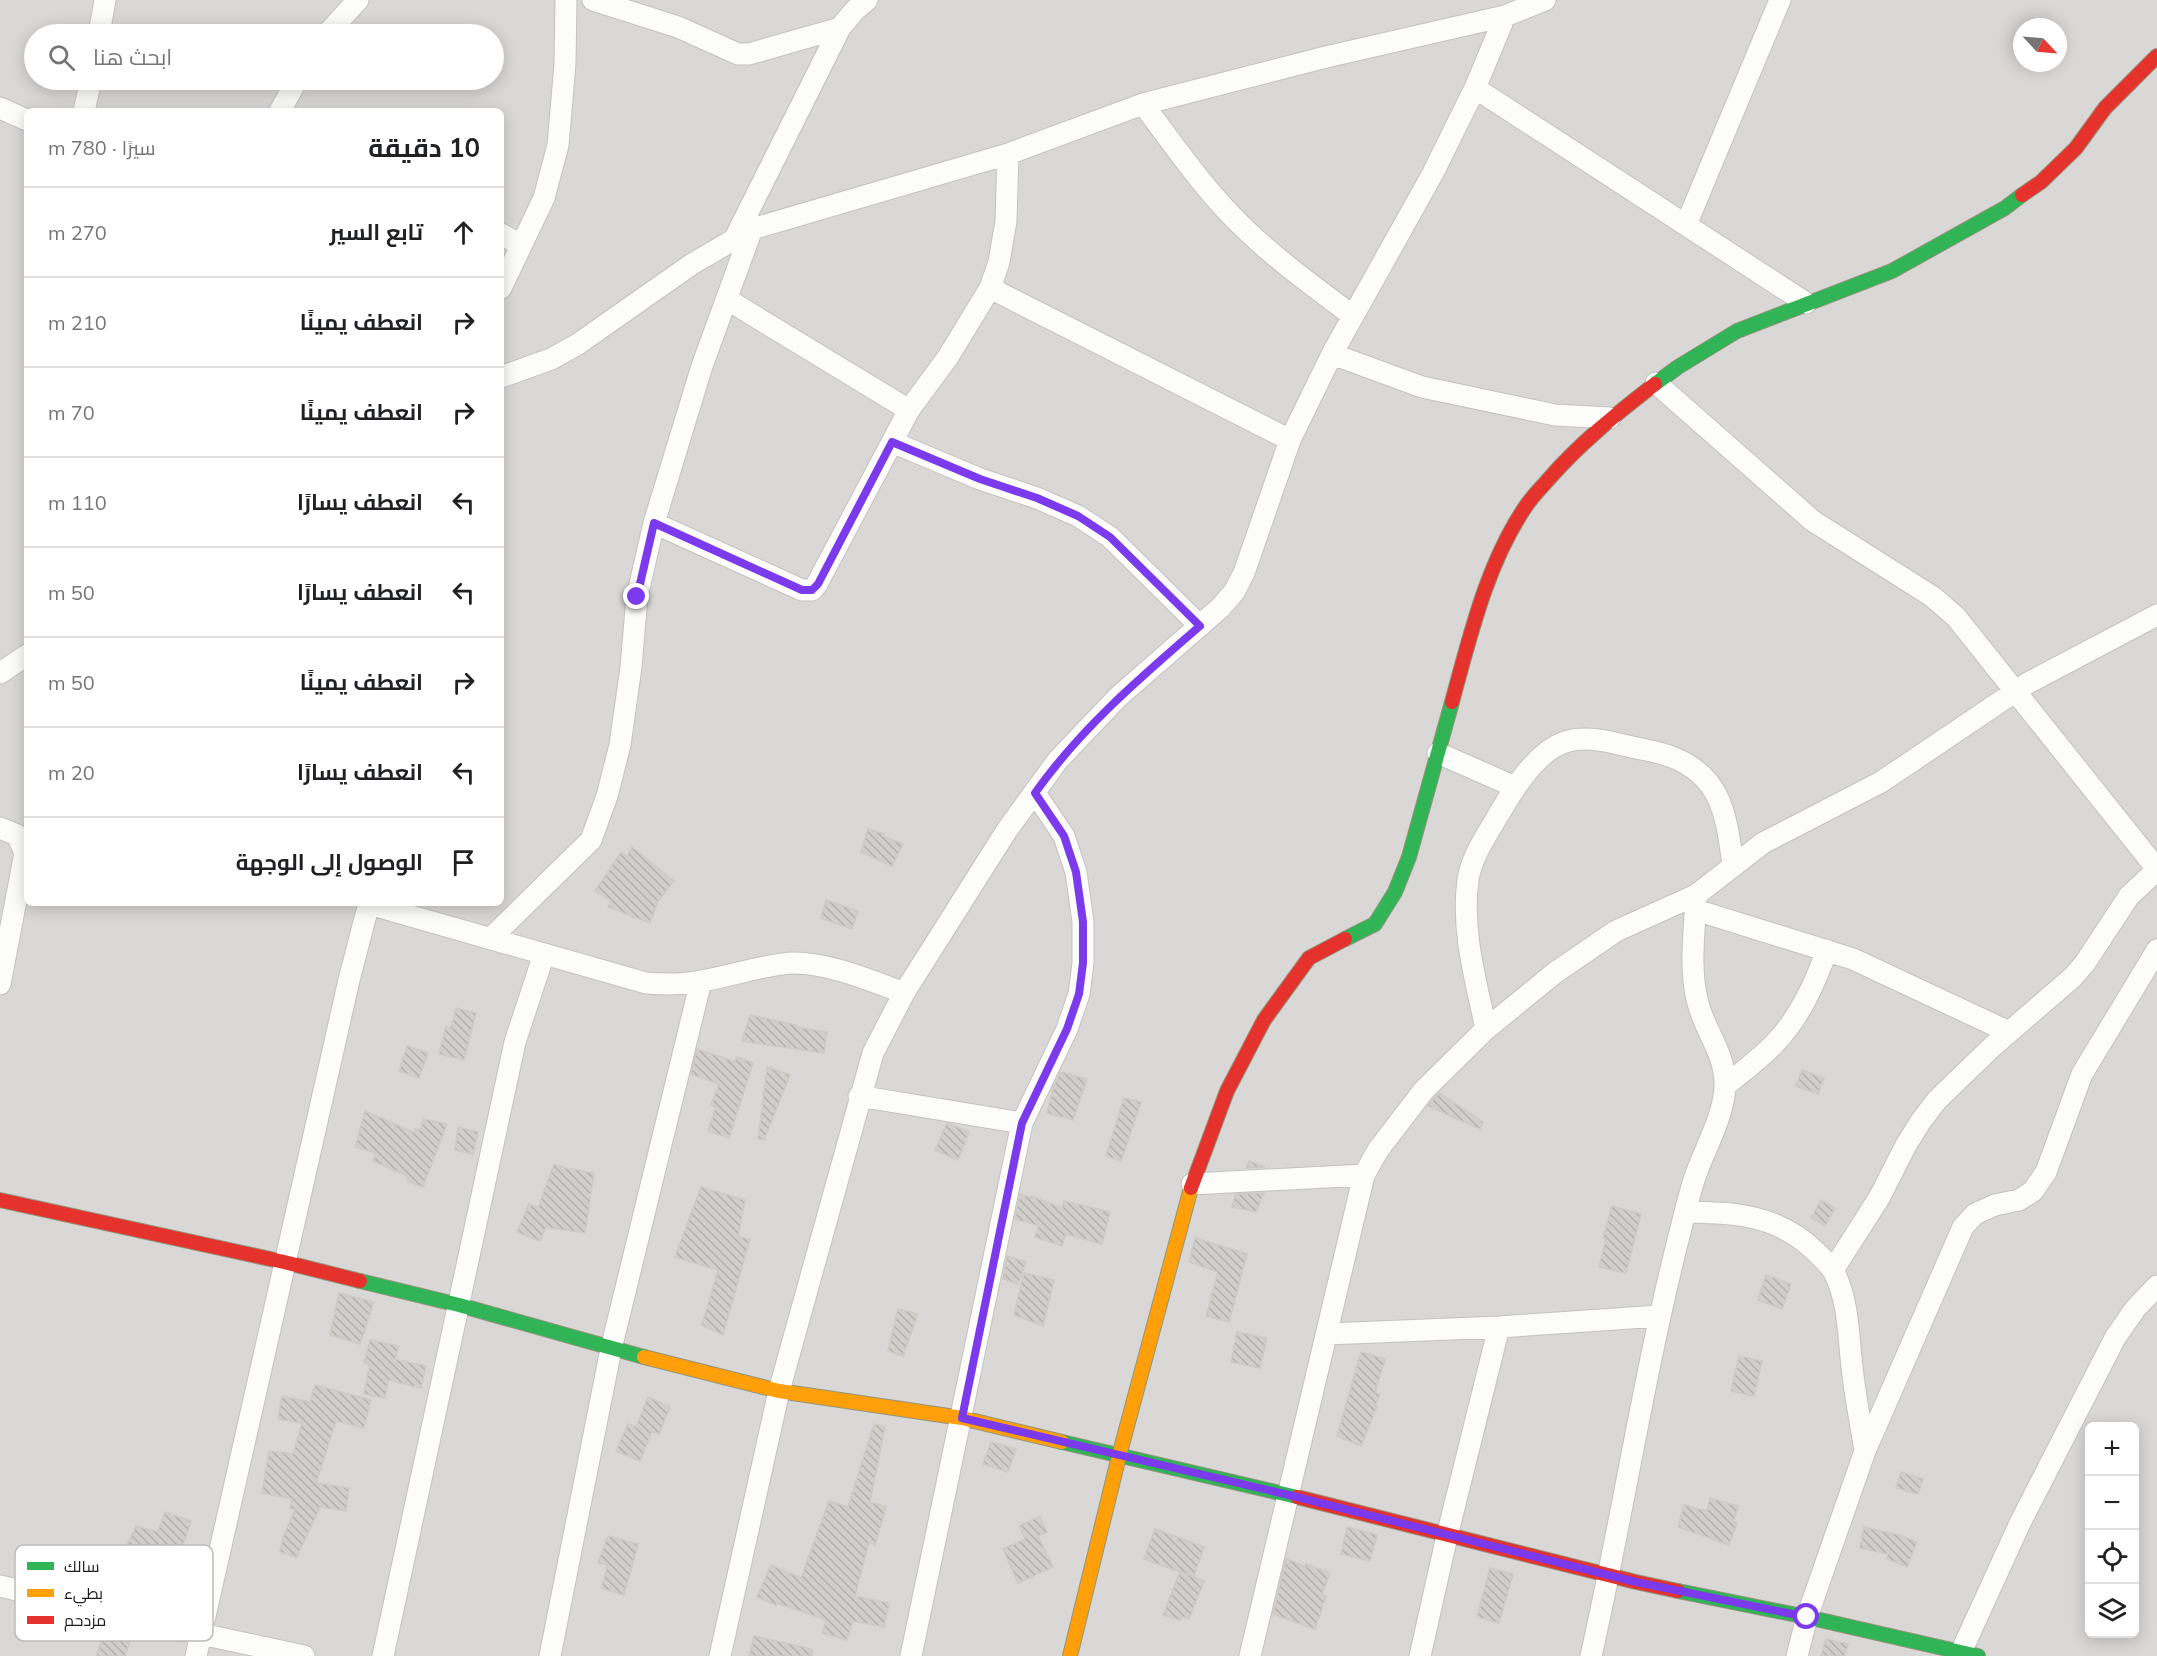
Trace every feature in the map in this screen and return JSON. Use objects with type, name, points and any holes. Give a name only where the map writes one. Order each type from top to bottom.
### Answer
[{"type":"street","points":[[101,24],[105,0]]},
{"type":"street","points":[[336,24],[358,0]]},
{"type":"street","points":[[504,282],[544,198],[558,145],[565,64],[566,0]]},
{"type":"street","points":[[593,0],[678,27],[738,54],[749,54],[840,28]]},
{"type":"street","points":[[490,939],[591,840],[607,796],[620,745],[632,667],[637,597],[654,523],[702,366],[728,300],[744,234],[840,28],[867,0]]},
{"type":"street","points":[[504,376],[550,359],[578,344],[692,264],[744,234],[1008,154],[1143,104],[1326,57],[1505,16],[1545,0]]},
{"type":"street","points":[[1686,225],[1780,0]]},
{"type":"street","points":[[720,1656],[779,1391],[859,1096],[873,1053],[904,993],[1006,830],[1059,760],[1118,697],[1220,608],[1234,592],[1244,573],[1290,440],[1332,354],[1428,183],[1475,88],[1505,16]]},
{"type":"street","points":[[1070,1656],[1119,1456],[1192,1184],[1227,1091],[1264,1020],[1303,964],[1309,958],[1375,924],[1395,892],[1409,857],[1479,610],[1498,556],[1527,505],[1562,464],[1610,418],[1678,367],[1737,331],[1892,271],[2005,208],[2041,182],[2076,148],[2105,108],[2157,56]]},
{"type":"street","points":[[1475,88],[1806,303]]},
{"type":"street","points":[[85,108],[89,90]]},
{"type":"street","points":[[284,108],[293,90]]},
{"type":"street","points":[[1143,104],[1196,174],[1244,228],[1284,264],[1353,316]]},
{"type":"street","points":[[0,108],[24,119]]},
{"type":"street","points":[[654,523],[802,590],[812,590],[818,584],[909,410],[948,357],[990,288],[999,262],[1006,221],[1008,154]]},
{"type":"street","points":[[504,236],[522,245]]},
{"type":"street","points":[[990,288],[1290,440]]},
{"type":"street","points":[[728,300],[909,410]]},
{"type":"street","points":[[1332,354],[1422,387],[1556,415],[1610,418]]},
{"type":"street","points":[[1656,383],[1814,521],[1901,576],[1956,617],[2157,869],[2129,896],[2085,963],[2073,977],[2009,1032],[1937,1100],[1906,1145],[1879,1198],[1833,1270]]},
{"type":"street","points":[[892,442],[980,479],[1037,498],[1078,516],[1110,537],[1200,626]]},
{"type":"street","points":[[1250,1656],[1364,1175],[1389,1134],[1424,1090],[1486,1029],[1556,972],[1616,931],[1696,902],[1732,864],[1763,843],[1881,782],[2014,692],[2157,615]]},
{"type":"street","points":[[0,673],[24,657]]},
{"type":"street","points":[[1486,1029],[1472,957],[1467,915],[1468,879],[1476,853],[1515,788],[1540,757],[1564,742],[1598,739],[1672,757],[1696,770],[1715,791],[1725,814],[1732,864]]},
{"type":"street","points":[[1438,753],[1515,788]]},
{"type":"street","points":[[911,1656],[1022,1123],[1067,1029],[1079,994],[1083,963],[1083,922],[1076,872],[1064,836],[1035,793]]},
{"type":"street","points":[[0,828],[17,836],[24,851]]},
{"type":"street","points":[[0,984],[24,858]]},
{"type":"street","points":[[1696,902],[1853,959],[2009,1032]]},
{"type":"street","points":[[1591,1656],[1659,1316],[1685,1212],[1720,1111],[1725,1086],[1723,1062],[1705,1024],[1697,1000],[1693,970],[1696,902]]},
{"type":"street","points":[[213,1580],[349,980],[368,906]]},
{"type":"street","points":[[376,906],[646,983],[668,985],[701,981],[748,969],[794,963],[842,970],[904,993]]},
{"type":"street","points":[[1725,1086],[1776,1042],[1797,1014],[1815,983],[1827,950]]},
{"type":"street","points":[[1797,1656],[1807,1617],[1865,1451],[1963,1227],[1975,1214],[1995,1205],[2019,1200],[2033,1191],[2046,1172],[2082,1074],[2157,950]]},
{"type":"street","points":[[383,1656],[515,1042],[544,954]]},
{"type":"street","points":[[550,1656],[611,1348],[701,981]]},
{"type":"street","points":[[859,1096],[1022,1123]]},
{"type":"street","points":[[1192,1184],[1364,1175]]},
{"type":"street","points":[[0,1200],[284,1262],[459,1305],[611,1348],[779,1391],[962,1418],[1289,1495],[1609,1575],[1807,1617],[1966,1655],[2021,1521],[2115,1338],[2135,1309],[2157,1286]]},
{"type":"street","points":[[1685,1212],[1750,1216],[1776,1225],[1805,1242],[1833,1270],[1845,1300],[1852,1374],[1865,1451]]},
{"type":"street","points":[[1327,1334],[1499,1327],[1659,1316]]},
{"type":"street","points":[[1420,1656],[1499,1327]]},
{"type":"street","points":[[0,1586],[15,1590]]},
{"type":"street","points":[[213,1637],[304,1656]]},
{"type":"street","points":[[196,1656],[199,1641]]},
{"type":"shaded area","points":[[0,0],[2157,0],[2157,1656],[0,1656]]},
{"type":"building","points":[[868,829],[903,844],[892,866],[861,852]]},
{"type":"building","points":[[632,847],[674,881],[658,901],[650,923],[608,907],[612,901],[595,891],[621,852],[627,856]]},
{"type":"building","points":[[826,900],[858,911],[852,929],[821,918]]},
{"type":"building","points":[[456,1008],[476,1013],[464,1060],[439,1054],[446,1026],[451,1028]]},
{"type":"building","points":[[750,1015],[796,1025],[796,1027],[827,1032],[824,1053],[742,1041]]},
{"type":"building","points":[[407,1046],[428,1053],[419,1078],[399,1071]]},
{"type":"building","points":[[697,1049],[735,1062],[737,1057],[753,1063],[729,1138],[708,1131],[716,1107],[711,1105],[719,1084],[691,1074]]},
{"type":"building","points":[[767,1067],[790,1075],[764,1140],[758,1139]]},
{"type":"building","points":[[1802,1070],[1824,1078],[1818,1094],[1796,1086]]},
{"type":"building","points":[[1061,1072],[1087,1079],[1073,1120],[1047,1113],[1054,1085]]},
{"type":"building","points":[[1439,1093],[1483,1122],[1480,1129],[1428,1106]]},
{"type":"building","points":[[1124,1098],[1141,1102],[1121,1161],[1106,1156]]},
{"type":"building","points":[[365,1111],[415,1133],[415,1129],[420,1130],[424,1119],[447,1124],[423,1187],[407,1181],[409,1177],[373,1161],[376,1153],[355,1147]]},
{"type":"building","points":[[947,1123],[969,1132],[958,1160],[935,1150]]},
{"type":"building","points":[[458,1127],[478,1132],[473,1154],[455,1150]]},
{"type":"building","points":[[1249,1161],[1265,1167],[1246,1168]]},
{"type":"building","points":[[554,1164],[594,1173],[585,1233],[546,1227],[540,1241],[517,1232],[529,1204],[538,1208]]},
{"type":"building","points":[[701,1187],[745,1200],[738,1237],[750,1239],[723,1335],[702,1325],[718,1270],[675,1257]]},
{"type":"building","points":[[1264,1193],[1256,1212],[1232,1207],[1236,1194]]},
{"type":"building","points":[[1020,1194],[1062,1208],[1064,1201],[1110,1212],[1102,1244],[1066,1234],[1062,1246],[1035,1237],[1039,1226],[1015,1219]]},
{"type":"building","points":[[1821,1200],[1835,1208],[1825,1226],[1811,1218]]},
{"type":"building","points":[[1612,1206],[1641,1214],[1626,1273],[1599,1267],[1606,1239],[1603,1238]]},
{"type":"building","points":[[1195,1238],[1247,1254],[1229,1322],[1206,1316],[1218,1272],[1189,1262]]},
{"type":"building","points":[[1007,1256],[1026,1262],[1018,1284],[1003,1279]]},
{"type":"building","points":[[1024,1273],[1054,1280],[1043,1326],[1014,1315]]},
{"type":"building","points":[[1766,1275],[1791,1284],[1782,1309],[1758,1300]]},
{"type":"building","points":[[339,1293],[374,1302],[360,1344],[330,1335]]},
{"type":"building","points":[[898,1309],[918,1314],[903,1356],[888,1351]]},
{"type":"building","points":[[1237,1332],[1267,1338],[1260,1368],[1231,1362]]},
{"type":"building","points":[[370,1340],[399,1346],[395,1359],[426,1366],[421,1388],[388,1380],[385,1398],[364,1394],[370,1364],[364,1363]]},
{"type":"building","points":[[1361,1352],[1385,1359],[1375,1393],[1380,1394],[1375,1406],[1377,1406],[1361,1446],[1337,1436]]},
{"type":"building","points":[[1739,1356],[1762,1361],[1754,1396],[1731,1391]]},
{"type":"building","points":[[315,1385],[371,1400],[364,1428],[336,1421],[316,1483],[349,1488],[346,1511],[320,1507],[297,1557],[280,1552],[283,1537],[295,1510],[290,1508],[292,1499],[262,1493],[269,1451],[293,1454],[302,1423],[278,1419],[282,1396],[310,1402]]},
{"type":"building","points":[[648,1397],[670,1407],[659,1434],[652,1431],[640,1461],[616,1451],[628,1424],[636,1427]]},
{"type":"building","points":[[874,1424],[885,1427],[870,1502],[886,1507],[875,1545],[869,1542],[855,1596],[889,1603],[884,1627],[853,1621],[847,1640],[822,1633],[826,1620],[757,1597],[771,1565],[801,1578],[829,1501],[848,1507]]},
{"type":"building","points":[[991,1442],[1016,1449],[1008,1472],[983,1464]]},
{"type":"building","points":[[1901,1472],[1923,1479],[1918,1494],[1896,1488]]},
{"type":"building","points":[[1710,1498],[1738,1506],[1734,1521],[1737,1523],[1729,1545],[1678,1527],[1684,1505],[1707,1511]]},
{"type":"building","points":[[165,1512],[191,1521],[183,1545],[127,1545],[136,1526],[158,1532]]},
{"type":"building","points":[[1040,1516],[1047,1532],[1038,1536],[1053,1567],[1018,1583],[1003,1549],[1025,1539],[1019,1526]]},
{"type":"building","points":[[1347,1527],[1377,1535],[1370,1561],[1341,1554]]},
{"type":"building","points":[[1864,1527],[1899,1535],[1917,1542],[1907,1567],[1887,1559],[1888,1554],[1860,1548]]},
{"type":"building","points":[[1155,1529],[1204,1547],[1194,1576],[1184,1573],[1204,1581],[1189,1619],[1181,1616],[1180,1620],[1163,1615],[1180,1572],[1144,1559]]},
{"type":"building","points":[[608,1536],[638,1544],[624,1595],[601,1588],[608,1565],[598,1563]]},
{"type":"building","points":[[1286,1558],[1305,1567],[1306,1564],[1330,1573],[1322,1595],[1326,1596],[1315,1629],[1273,1614]]},
{"type":"building","points":[[1490,1568],[1513,1574],[1499,1623],[1477,1617]]},
{"type":"building","points":[[754,1636],[812,1649],[812,1656],[749,1656]]},
{"type":"building","points":[[1826,1639],[1848,1644],[1845,1656],[1821,1656]]},
{"type":"building","points":[[101,1641],[130,1641],[125,1656],[96,1656]]},
{"type":"traffic: fast","points":[[1655,384],[1737,331],[1892,271],[2005,208],[2022,195]]},
{"type":"traffic: fast","points":[[1345,939],[1375,924],[1395,892],[1409,857],[1452,702]]},
{"type":"traffic: fast","points":[[360,1281],[459,1305],[644,1357]]},
{"type":"traffic: fast","points":[[1062,1442],[1297,1497]]},
{"type":"traffic: fast","points":[[1678,1591],[1807,1617],[1978,1656]]},
{"type":"traffic: slow","points":[[1070,1656],[1119,1456],[1191,1188]]},
{"type":"traffic: slow","points":[[644,1357],[779,1391],[962,1418],[1062,1442]]},
{"type":"traffic: jam","points":[[2022,195],[2041,182],[2076,148],[2105,108],[2157,56]]},
{"type":"traffic: jam","points":[[1452,702],[1473,626],[1490,576],[1512,528],[1526,506],[1559,467],[1585,442],[1655,384]]},
{"type":"traffic: jam","points":[[1191,1188],[1227,1091],[1264,1020],[1309,958],[1345,939]]},
{"type":"traffic: jam","points":[[0,1200],[284,1262],[360,1281]]},
{"type":"traffic: jam","points":[[1297,1497],[1678,1591]]},
{"type":"route","points":[[637,597],[654,523],[802,590],[812,590],[818,584],[892,442],[980,479],[1037,498],[1078,516],[1110,537],[1200,626],[1118,697],[1059,760],[1035,793],[1064,836],[1076,872],[1083,922],[1083,963],[1079,994],[1067,1029],[1022,1123],[962,1418],[1289,1495],[1636,1582],[1807,1617]]}]
